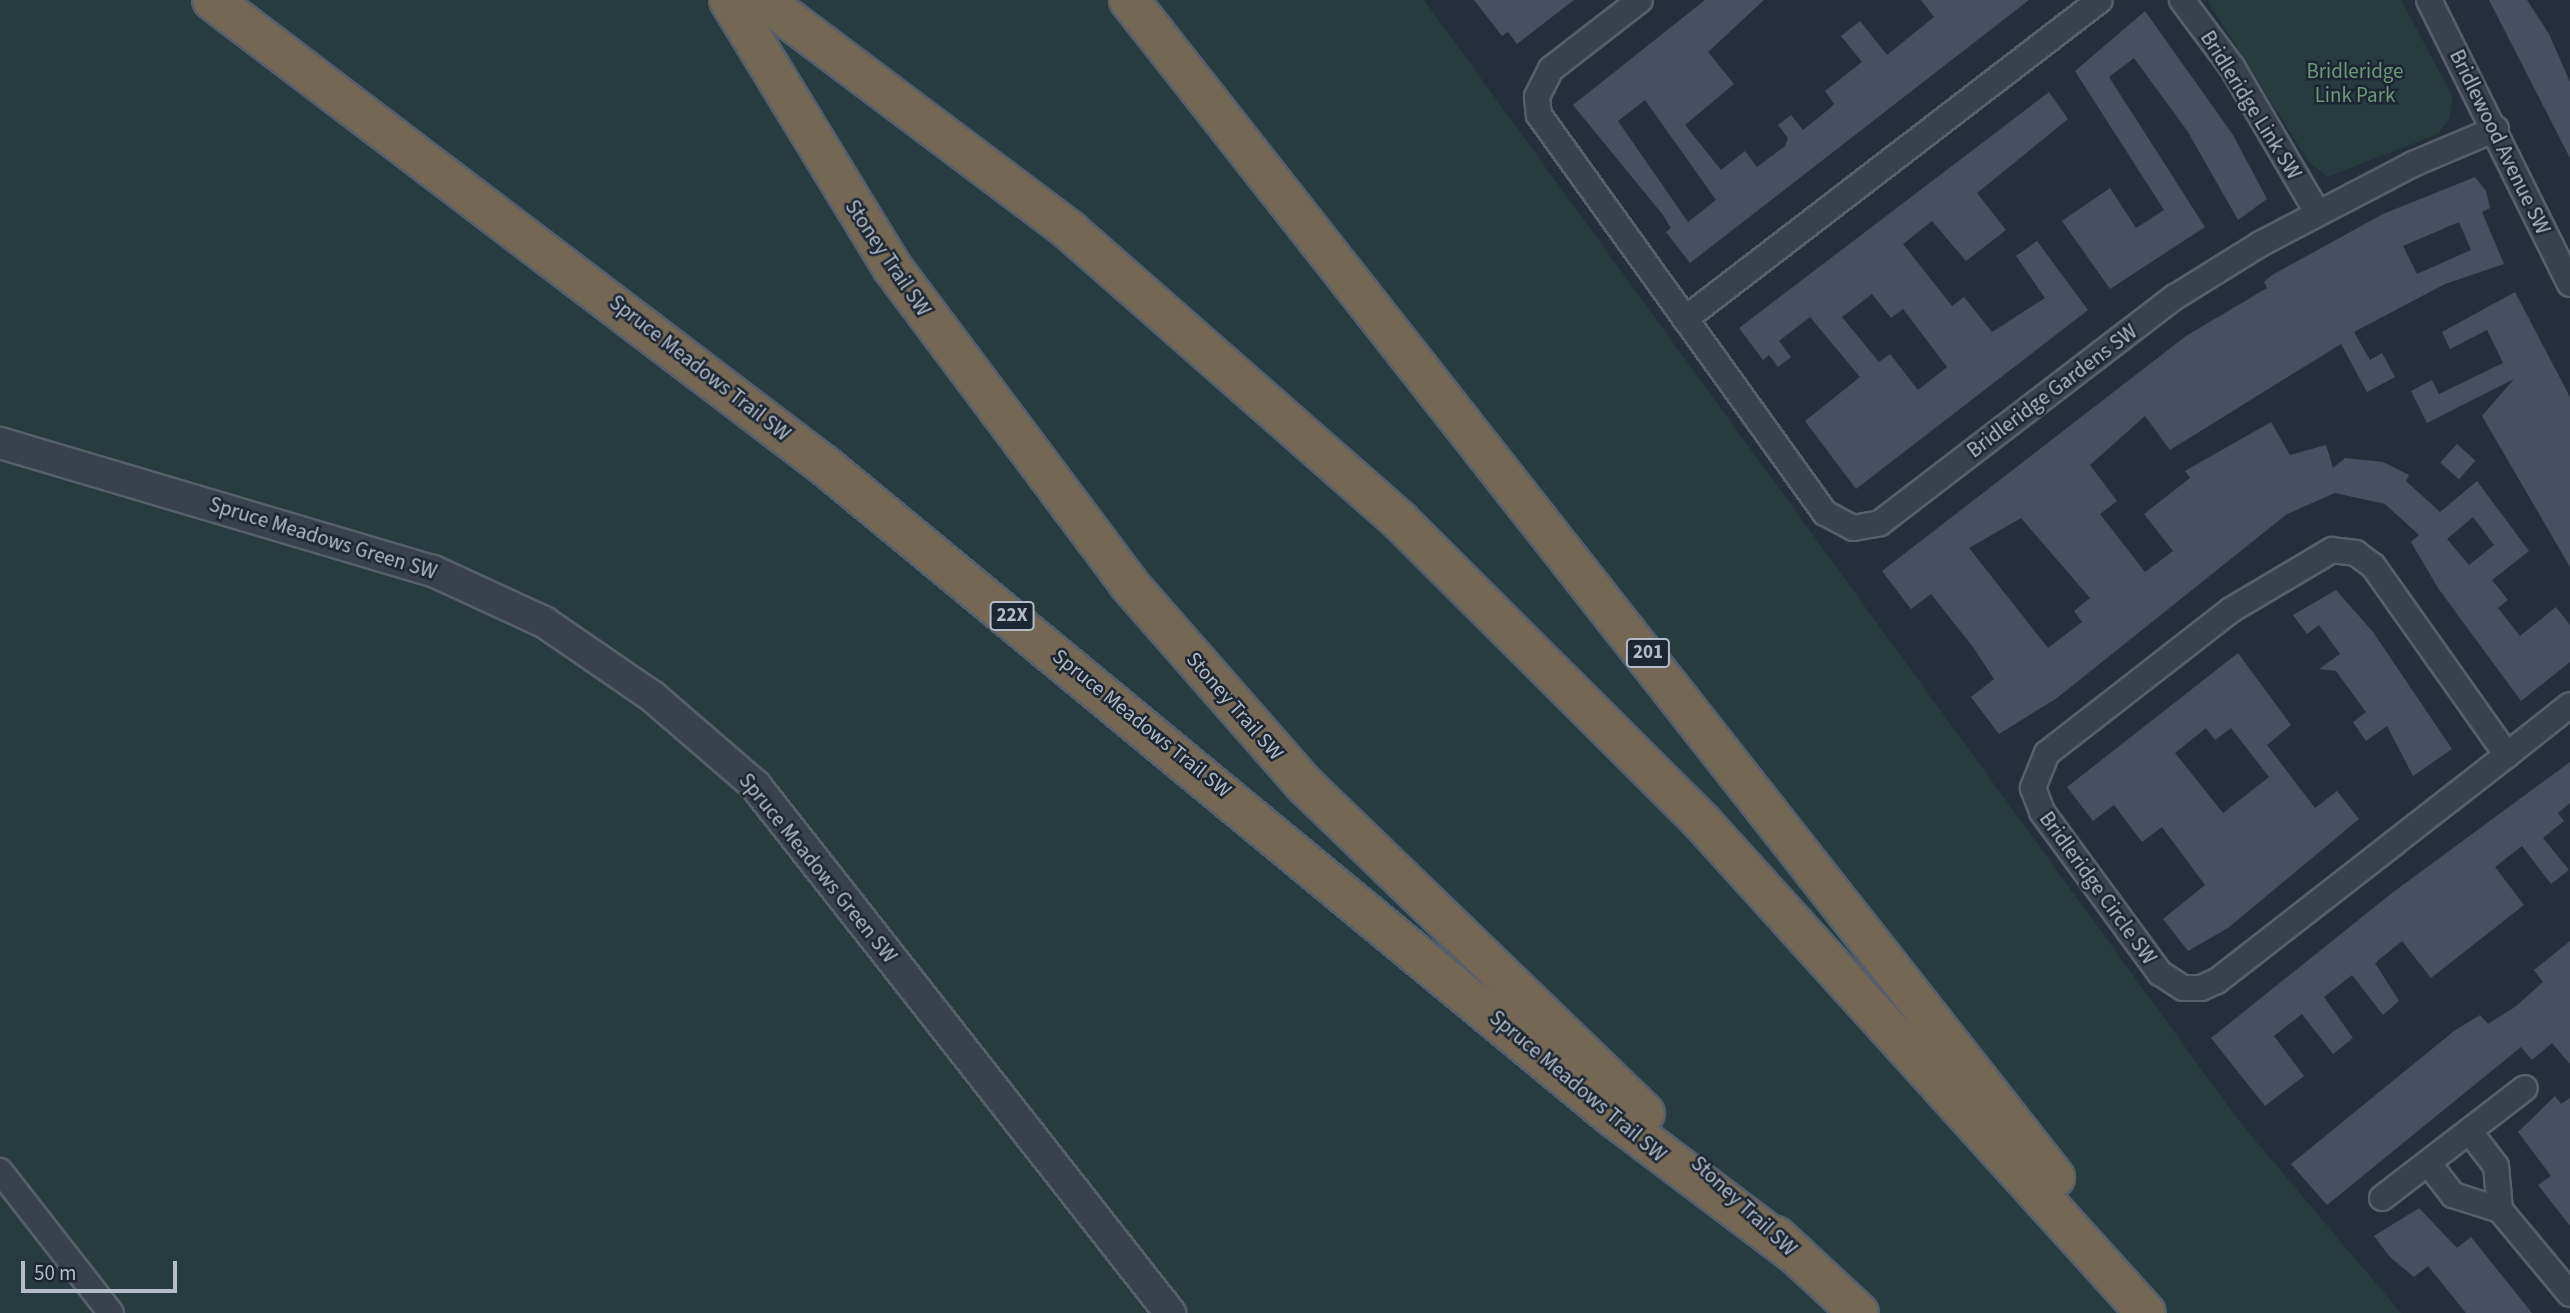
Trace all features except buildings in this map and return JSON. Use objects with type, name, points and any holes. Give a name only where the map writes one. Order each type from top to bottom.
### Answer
[{"type":"highway","name":"Spruce Meadows Trail SW","points":[[212,0],[824,464],[1283,838],[1612,1116],[1795,1254]]},
{"type":"highway","name":"Stoney Trail SW","points":[[729,0],[892,267],[1128,583],[1372,853],[1859,1313]]},
{"type":"highway","points":[[763,0],[1069,230],[1291,420],[1485,603],[1773,898],[2146,1313]]},
{"type":"highway","name":"201","points":[[1129,0],[1662,671],[2157,1313]]},
{"type":"street","name":"Bridleridge Gardens SW","points":[[1640,0],[1551,69],[1537,97],[1543,125],[1825,513],[1843,526],[1863,529],[1880,523],[2175,297],[2317,212],[2496,129]]},
{"type":"street","points":[[1685,319],[2100,0]]},
{"type":"street","name":"Bridleridge Link SW","points":[[2182,0],[2232,67],[2317,212]]},
{"type":"street","name":"Bridlewood Avenue SW","points":[[2429,0],[2496,129],[2570,284]]},
{"type":"street","name":"Spruce Meadows Green SW","points":[[0,443],[433,571],[544,622],[642,689],[755,785],[1170,1313]]},
{"type":"street","name":"Bridleridge Circle SW","points":[[2507,755],[2373,566],[2356,552],[2332,550],[2231,610],[2047,752],[2033,788],[2042,812],[2160,973],[2183,988],[2201,988],[2507,755],[2570,705]]},
{"type":"street","points":[[2382,1198],[2525,1088]]},
{"type":"street","points":[[2469,1131],[2496,1166],[2500,1210]]},
{"type":"street","points":[[2428,1163],[2453,1195],[2500,1210],[2570,1294]]},
{"type":"street","points":[[0,1171],[111,1313]]},
{"type":"green space","points":[[0,0],[1424,0],[2239,1121],[2401,1313],[0,1313]]},
{"type":"green space","name":"Bridleridge Link Park","points":[[2207,0],[2401,0],[2453,97],[2449,119],[2438,134],[2327,177],[2309,162]]}]
